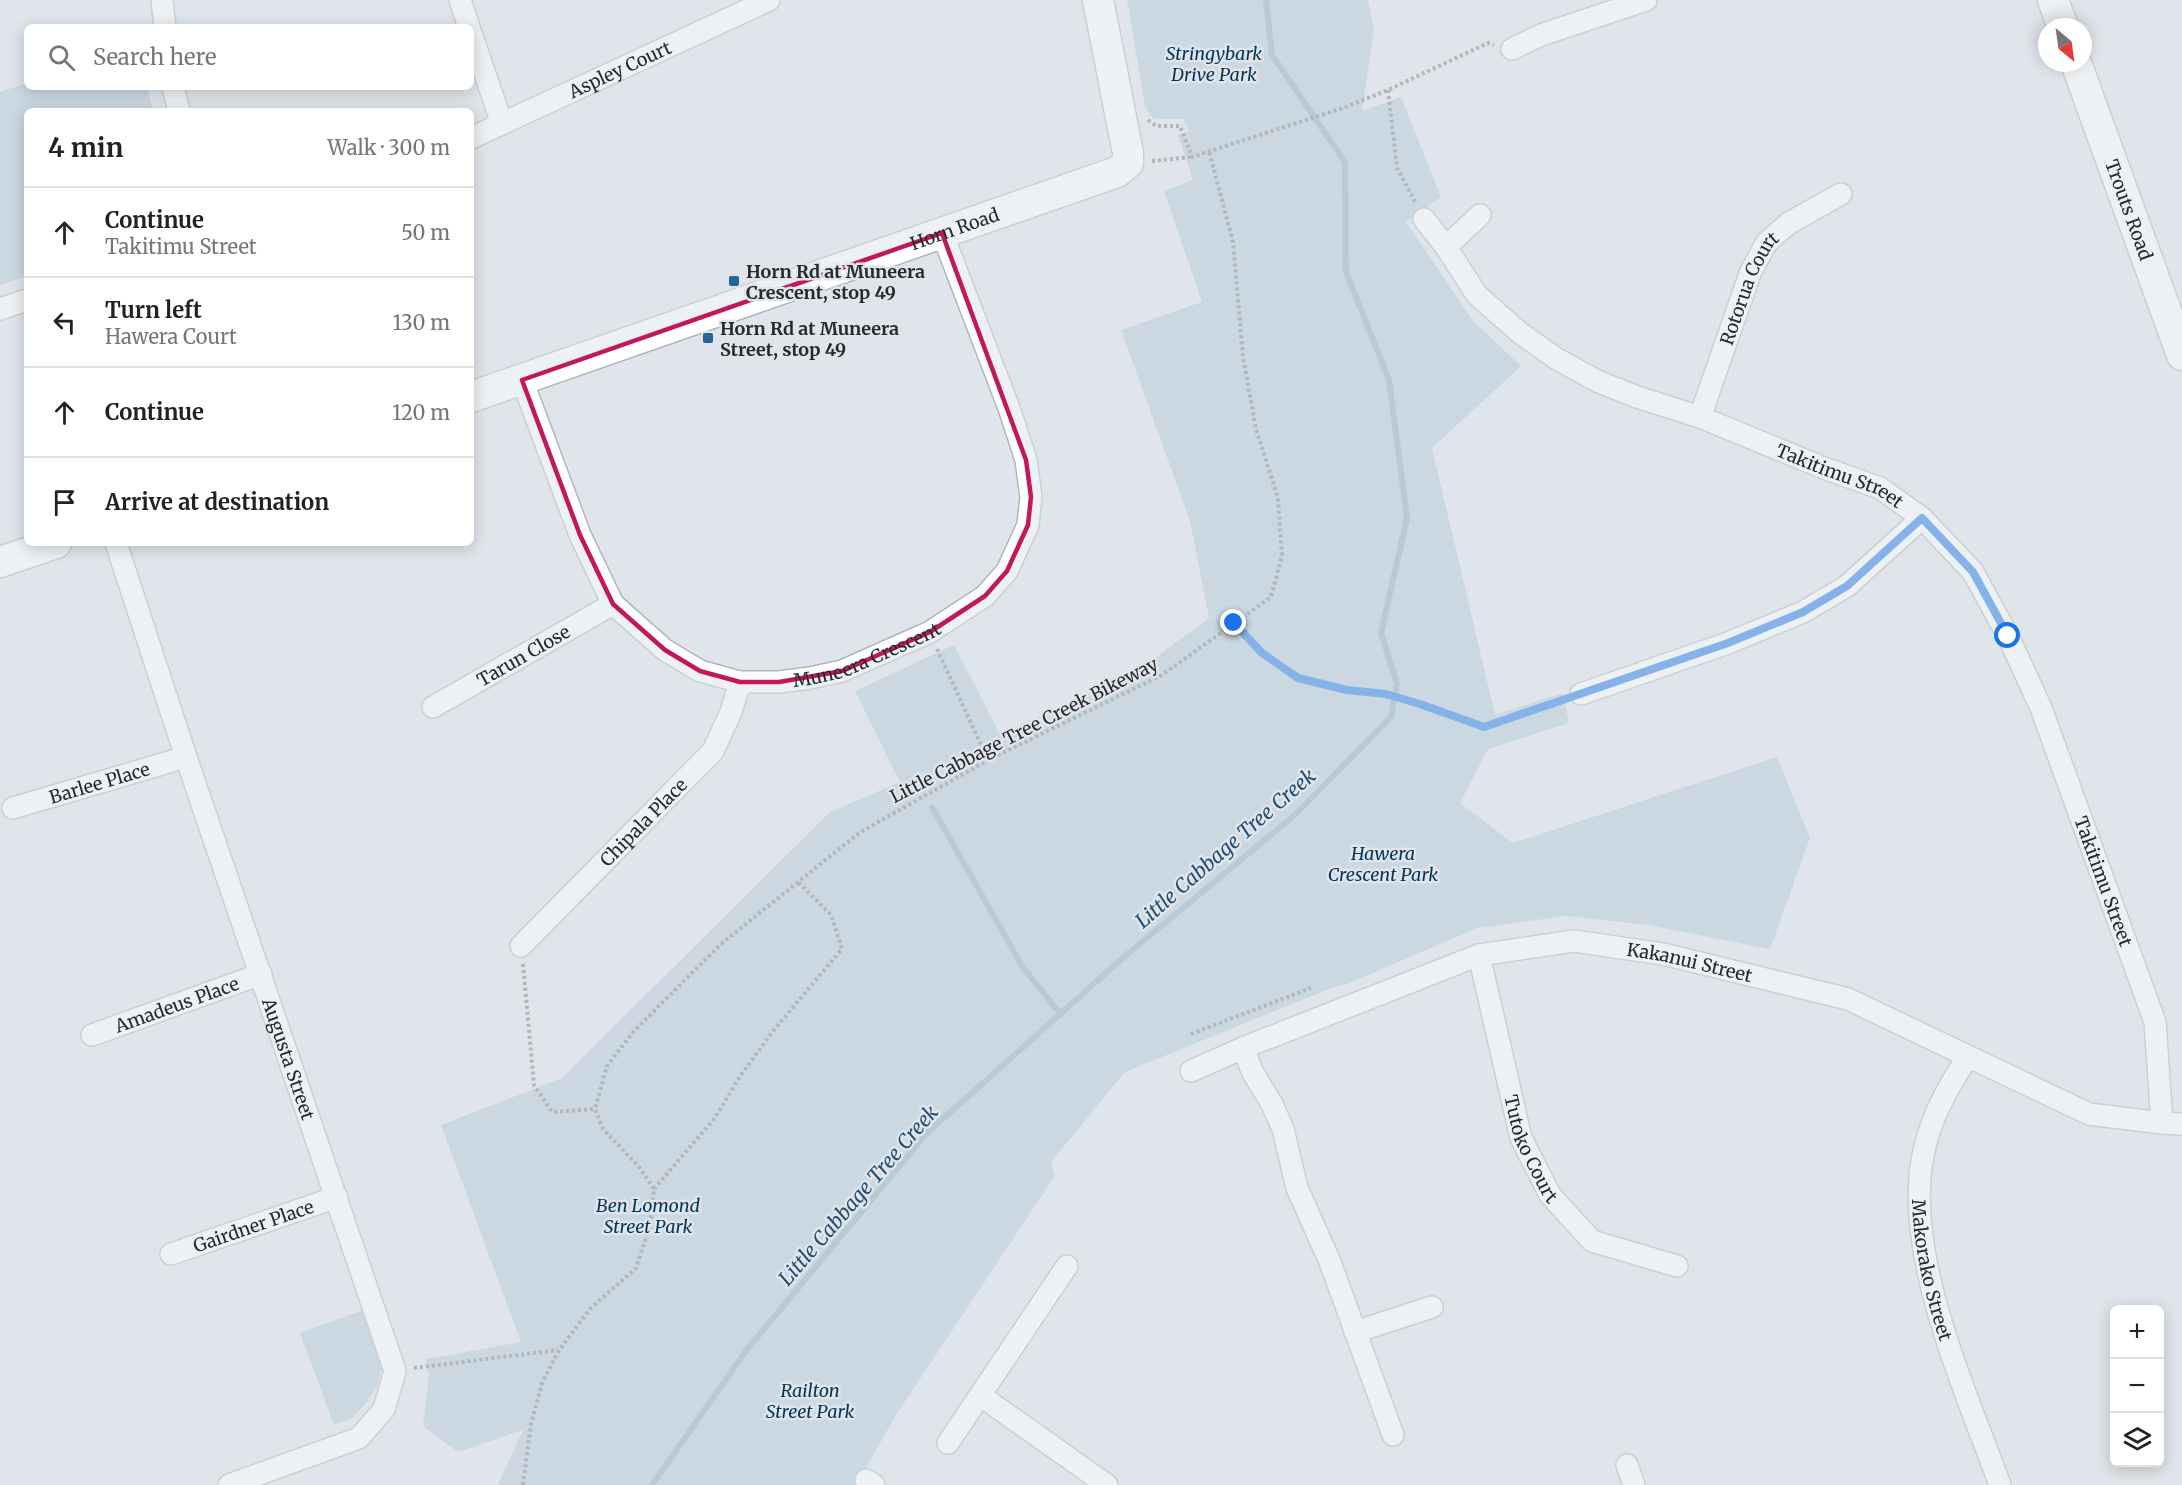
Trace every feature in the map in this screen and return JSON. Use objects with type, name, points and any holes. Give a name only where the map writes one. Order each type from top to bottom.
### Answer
[{"type":"street","points":[[162,0],[165,24]]},
{"type":"street","points":[[460,0],[468,24]]},
{"type":"street","name":"Aspley Court","points":[[474,137],[769,0]]},
{"type":"street","points":[[1098,0],[1128,153],[1128,163]]},
{"type":"street","points":[[1512,49],[1540,35],[1646,0]]},
{"type":"street","points":[[2053,0],[2060,18]]},
{"type":"street","points":[[474,42],[502,124]]},
{"type":"street","name":"Trouts Road","points":[[2079,72],[2182,355]]},
{"type":"street","points":[[174,90],[179,108]]},
{"type":"street","name":"Horn Road","points":[[474,396],[1117,172],[1128,163]]},
{"type":"street","name":"Rotorua Court","points":[[1700,417],[1751,271],[1767,242],[1790,223],[1841,194]]},
{"type":"street","points":[[1446,247],[1480,215]]},
{"type":"street","name":"Takitimu Street","points":[[1424,219],[1446,247],[1477,295],[1520,333],[1557,359],[1597,381],[1637,397],[1700,417],[1824,468],[1880,488],[1922,518],[1973,572],[2008,636],[2041,708],[2155,1022],[2172,1124]]},
{"type":"street","name":"Muneera Crescent","points":[[522,380],[580,535],[613,604],[665,650],[700,671],[740,682],[790,681],[842,671],[930,632],[985,596],[1007,571],[1028,525],[1031,497],[1026,460],[1010,408],[942,233]]},
{"type":"street","points":[[0,309],[24,301]]},
{"type":"street","points":[[1581,694],[1728,643],[1803,612],[1847,586],[1922,518]]},
{"type":"street","points":[[0,562],[47,546]]},
{"type":"street","name":"Augusta Street","points":[[117,546],[186,757],[395,1371]]},
{"type":"street","name":"Tarun Close","points":[[433,707],[613,604]]},
{"type":"street","name":"Chipala Place","points":[[522,946],[712,751],[730,712],[740,682]]},
{"type":"street","name":"Barlee Place","points":[[13,808],[186,757]]},
{"type":"street","name":"Kakanui Street","points":[[1191,1071],[1243,1048],[1479,955],[1574,941],[1663,954],[1848,999],[2089,1114],[2172,1124]]},
{"type":"street","name":"Tutoko Court","points":[[1479,955],[1521,1138],[1550,1196],[1592,1240],[1677,1266]]},
{"type":"street","name":"Amadeus Place","points":[[92,1035],[261,974]]},
{"type":"street","points":[[1243,1048],[1253,1073],[1272,1104],[1283,1129],[1297,1188],[1330,1262],[1393,1435]]},
{"type":"street","name":"Makorako Street","points":[[1968,1057],[1936,1112],[1923,1152],[1920,1196],[1922,1237],[1930,1280],[1944,1330],[1994,1483]]},
{"type":"street","name":"Gairdner Place","points":[[171,1254],[337,1197]]},
{"type":"street","points":[[948,1443],[1067,1266]]},
{"type":"street","points":[[1355,1332],[1432,1307]]},
{"type":"street","points":[[229,1485],[359,1438],[384,1409],[395,1371]]},
{"type":"street","points":[[981,1396],[1107,1485]]},
{"type":"street","points":[[1627,1465],[1635,1485]]},
{"type":"path","points":[[1128,163],[1192,157],[1343,108],[1388,90],[1488,43],[1512,49]]},
{"type":"path","points":[[1388,90],[1397,168],[1424,219]]},
{"type":"path","points":[[1144,115],[1152,125],[1180,126],[1192,157]]},
{"type":"path","name":"Little Cabbage Tree Creek Bikeway","points":[[595,1109],[607,1066],[634,1031],[721,944],[859,833],[988,760],[1162,675],[1271,597],[1282,556],[1278,498],[1256,429],[1243,357],[1233,242],[1209,152]]},
{"type":"path","points":[[1234,623],[1262,653],[1298,678],[1347,690],[1386,694],[1484,727],[1581,694]]},
{"type":"path","points":[[930,632],[988,760]]},
{"type":"path","points":[[523,1485],[531,1424],[542,1383],[559,1350],[591,1308],[636,1268],[650,1226],[654,1189],[714,1119],[741,1075],[773,1031],[842,949],[831,915],[798,882]]},
{"type":"path","points":[[522,946],[534,1085],[552,1112],[595,1109],[603,1129],[639,1167],[654,1189]]},
{"type":"path","points":[[1191,1034],[1311,988]]},
{"type":"path","points":[[395,1371],[559,1350]]},
{"type":"highlighted area","points":[[942,233],[1026,460],[1031,497],[1028,525],[1007,571],[985,596],[930,632],[874,657],[842,671],[779,682],[740,682],[700,671],[665,650],[613,604],[580,535],[522,380]]},
{"type":"green space","name":"Ben Lomond Street Park","points":[[1127,0],[1368,0],[1374,29],[1362,111],[1401,97],[1441,197],[1406,222],[1473,321],[1521,366],[1432,448],[1495,715],[1563,693],[1569,723],[1488,749],[1460,803],[1513,843],[1777,757],[1810,838],[1770,949],[1648,925],[1566,916],[1477,928],[1350,983],[1329,989],[1125,1072],[1051,1162],[1055,1176],[896,1415],[856,1485],[498,1485],[523,1430],[458,1452],[423,1426],[429,1374],[426,1359],[521,1342],[441,1125],[562,1078],[830,812],[900,782],[855,691],[954,645],[1000,734],[1136,672],[1209,618],[1190,521],[1121,330],[1202,302],[1164,191],[1193,180],[1178,135],[1190,131],[1183,119],[1154,119],[1145,107]]},
{"type":"green space","points":[[24,84],[24,90],[148,90],[152,108],[24,108],[24,277],[0,285],[0,92]]},
{"type":"green space","points":[[363,1310],[382,1369],[378,1384],[366,1403],[352,1418],[334,1425],[300,1333]]},
{"type":"waterway","name":"Little Cabbage Tree Creek","points":[[652,1485],[745,1352],[926,1134],[1125,956],[1296,814],[1391,717],[1397,684],[1381,633],[1407,518],[1389,380],[1346,272],[1345,162],[1272,55],[1266,0]]},
{"type":"waterway","points":[[932,807],[1022,966],[1061,1015]]},
{"type":"place","name":"Horn Rd at Muneera Crescent, stop 49","points":[[734,281]]},
{"type":"place","name":"Horn Rd at Muneera Street, stop 49","points":[[708,338]]},
{"type":"route","points":[[1234,623],[1262,653],[1298,678],[1347,690],[1386,694],[1484,727],[1728,643],[1803,612],[1847,586],[1922,518],[1973,572],[2008,636]]},
{"type":"park label","name":"Stringybark Drive Park","points":[[1214,63]]},
{"type":"park label","name":"Hawera Crescent Park","points":[[1383,863]]},
{"type":"park label","name":"Railton Street Park","points":[[810,1400]]}]
